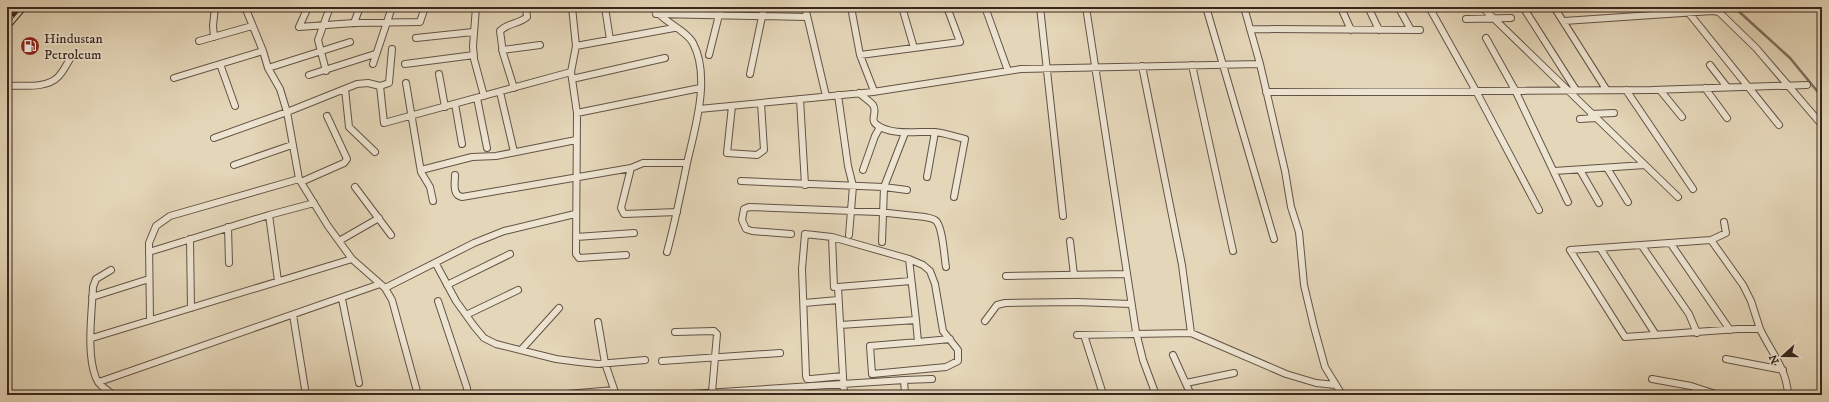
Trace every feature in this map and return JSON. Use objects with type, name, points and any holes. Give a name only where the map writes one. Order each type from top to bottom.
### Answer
[{"type":"main road","points":[[7,25],[23,7]]},
{"type":"street","points":[[214,37],[213,26],[215,7]]},
{"type":"street","points":[[245,7],[263,51],[268,68],[280,89],[288,112],[292,145],[300,181],[352,259],[382,286],[392,300],[418,395]]},
{"type":"street","points":[[308,7],[299,27],[354,23],[387,24],[420,22],[425,7]]},
{"type":"street","points":[[326,71],[318,40],[322,25],[330,7]]},
{"type":"street","points":[[354,23],[360,7]]},
{"type":"street","points":[[374,64],[375,54],[392,7]]},
{"type":"street","points":[[476,7],[473,32],[474,55],[484,96]]},
{"type":"street","points":[[514,88],[502,50],[500,31],[506,26],[527,17],[526,7]]},
{"type":"street","points":[[572,7],[576,46],[571,72],[577,113],[575,214],[576,254],[579,258],[599,255],[609,257],[626,255]]},
{"type":"street","points":[[605,7],[610,40]]},
{"type":"street","points":[[652,7],[656,14],[692,41],[698,59],[700,88],[699,109],[667,252]]},
{"type":"street","points":[[680,14],[681,7]]},
{"type":"street","points":[[708,55],[721,7]]},
{"type":"street","points":[[750,74],[764,7]]},
{"type":"street","points":[[805,7],[826,96]]},
{"type":"street","points":[[851,7],[860,55],[874,91]]},
{"type":"street","points":[[902,7],[914,48]]},
{"type":"street","points":[[860,55],[960,42],[947,7]]},
{"type":"street","points":[[985,7],[1008,71]]},
{"type":"street","points":[[1040,7],[1048,68],[1063,216]]},
{"type":"street","points":[[1086,7],[1136,334],[1143,360],[1156,395]]},
{"type":"street","points":[[1206,7],[1274,239]]},
{"type":"street","points":[[1244,7],[1260,64],[1286,171],[1292,207],[1299,232],[1304,285],[1314,327],[1325,367],[1344,395]]},
{"type":"street","points":[[1429,7],[1476,91],[1539,210]]},
{"type":"street","points":[[1482,7],[1678,197]]},
{"type":"street","points":[[1523,7],[1576,90]]},
{"type":"street","points":[[1554,7],[1606,90]]},
{"type":"street","points":[[1664,7],[1670,14]]},
{"type":"street","points":[[1684,7],[1779,125]]},
{"type":"street","points":[[1369,9],[1379,30]]},
{"type":"street","points":[[1342,10],[1351,30]]},
{"type":"street","points":[[1400,10],[1411,30]]},
{"type":"street","points":[[1564,21],[1715,11],[1722,14],[1756,48],[1822,125]]},
{"type":"street","points":[[656,14],[719,14],[807,17]]},
{"type":"street","points":[[1466,19],[1511,18]]},
{"type":"street","points":[[199,41],[252,26]]},
{"type":"street","points":[[576,46],[674,28]]},
{"type":"street","points":[[1250,29],[1420,30]]},
{"type":"street","points":[[416,38],[473,32]]},
{"type":"street","points":[[1486,38],[1515,90],[1568,202]]},
{"type":"street","points":[[268,68],[350,42]]},
{"type":"street","points":[[502,50],[540,45]]},
{"type":"street","points":[[214,138],[288,112],[363,83],[380,86],[388,83],[392,49]]},
{"type":"street","points":[[174,78],[263,51]]},
{"type":"street","points":[[309,75],[326,71],[375,54]]},
{"type":"street","points":[[405,64],[474,55]]},
{"type":"street","points":[[7,86],[44,84],[53,81],[57,78],[72,56]]},
{"type":"street","points":[[572,79],[665,58]]},
{"type":"street","points":[[220,64],[235,106]]},
{"type":"street","points":[[699,109],[859,93],[1008,71],[1048,68],[1260,64]]},
{"type":"street","points":[[1192,65],[1233,251]]},
{"type":"street","points":[[1710,65],[1727,87]]},
{"type":"street","points":[[1142,66],[1182,265],[1191,333]]},
{"type":"street","points":[[380,86],[384,123],[571,72]]},
{"type":"street","points":[[439,74],[445,107]]},
{"type":"street","points":[[406,82],[420,170],[430,187],[433,202]]},
{"type":"street","points":[[1266,92],[1660,90],[1807,85]]},
{"type":"street","points":[[577,113],[700,88]]},
{"type":"street","points":[[1705,88],[1728,118]]},
{"type":"street","points":[[346,89],[349,127],[356,136],[375,152]]},
{"type":"street","points":[[1626,90],[1693,188]]},
{"type":"street","points":[[1660,90],[1682,117]]},
{"type":"street","points":[[500,92],[514,152]]},
{"type":"street","points":[[859,93],[874,105],[875,110],[873,120],[875,124],[880,127],[905,133],[935,132],[965,139],[954,197]]},
{"type":"street","points":[[838,95],[848,166],[853,186],[849,235]]},
{"type":"street","points":[[477,98],[487,148]]},
{"type":"street","points":[[800,99],[805,185]]},
{"type":"street","points":[[732,106],[727,153],[757,155],[762,153],[764,150],[761,103]]},
{"type":"street","points":[[455,104],[462,144]]},
{"type":"street","points":[[1580,119],[1614,113]]},
{"type":"street","points":[[150,319],[148,252],[149,243],[156,226],[170,216],[300,181],[344,163],[347,159],[327,116]]},
{"type":"street","points":[[863,170],[875,136],[880,127]]},
{"type":"street","points":[[927,177],[935,132]]},
{"type":"street","points":[[882,242],[884,187],[905,133]]},
{"type":"street","points":[[420,170],[472,157],[496,156],[576,140]]},
{"type":"street","points":[[234,165],[292,145]]},
{"type":"street","points":[[455,175],[455,192],[458,196],[462,197],[631,168],[643,162],[687,163]]},
{"type":"street","points":[[1554,172],[1645,165]]},
{"type":"street","points":[[631,168],[621,208],[624,214],[677,212]]},
{"type":"street","points":[[1607,168],[1628,202]]},
{"type":"street","points":[[1580,170],[1599,203]]},
{"type":"street","points":[[740,181],[805,185],[884,187],[907,190]]},
{"type":"street","points":[[355,186],[391,235]]},
{"type":"street","points":[[148,252],[269,215],[314,203]]},
{"type":"street","points":[[791,234],[752,231],[746,229],[742,220],[744,209],[749,207],[852,211],[924,215],[932,217],[937,221],[946,267]]},
{"type":"street","points":[[99,382],[382,286],[436,264],[474,244],[504,231],[575,214]]},
{"type":"street","points":[[269,215],[278,281]]},
{"type":"street","points":[[339,241],[379,218]]},
{"type":"street","points":[[1724,222],[1726,233],[1711,240],[1570,250],[1625,337],[1730,330],[1761,330]]},
{"type":"street","points":[[228,228],[229,263]]},
{"type":"street","points":[[576,237],[634,233]]},
{"type":"street","points":[[932,379],[808,379],[806,376],[802,269],[805,234],[832,237],[909,259],[925,266],[930,271],[933,278],[941,324],[944,333],[950,339],[958,347],[958,362],[946,367],[872,374],[870,346],[950,339]]},
{"type":"street","points":[[832,237],[834,287],[911,281]]},
{"type":"street","points":[[190,239],[191,308]]},
{"type":"street","points":[[1711,240],[1730,263],[1751,300],[1761,330],[1781,363],[1788,388],[1788,395]]},
{"type":"street","points":[[1070,241],[1074,275]]},
{"type":"street","points":[[1671,244],[1730,330]]},
{"type":"street","points":[[1642,246],[1689,314],[1697,333]]},
{"type":"street","points":[[1600,248],[1656,335]]},
{"type":"street","points":[[447,285],[510,254]]},
{"type":"street","points":[[92,338],[150,319],[352,259]]},
{"type":"street","points":[[909,259],[918,342]]},
{"type":"street","points":[[436,264],[466,315],[484,338],[496,344],[556,359],[579,362],[605,364],[645,360]]},
{"type":"street","points":[[112,270],[96,278],[93,287],[92,338],[94,372],[99,382],[114,395]]},
{"type":"street","points":[[1006,276],[1126,274]]},
{"type":"street","points":[[92,297],[149,279]]},
{"type":"street","points":[[838,287],[844,395]]},
{"type":"street","points":[[466,315],[518,290]]},
{"type":"street","points":[[342,299],[359,383]]},
{"type":"street","points":[[804,303],[838,300]]},
{"type":"street","points":[[438,301],[467,388],[467,395]]},
{"type":"street","points":[[985,321],[997,305],[1005,304],[1076,302],[1131,304]]},
{"type":"street","points":[[521,350],[559,308]]},
{"type":"street","points":[[293,315],[306,395]]},
{"type":"street","points":[[840,325],[916,320]]},
{"type":"street","points":[[555,395],[615,392],[605,364],[598,322]]},
{"type":"street","points":[[675,332],[714,331],[717,334],[712,392]]},
{"type":"street","points":[[1101,395],[1102,391],[1080,335],[1191,333],[1286,374],[1316,383],[1336,385]]},
{"type":"street","points":[[662,361],[780,353]]},
{"type":"street","points":[[1173,355],[1192,395]]},
{"type":"street","points":[[1726,359],[1783,370]]},
{"type":"street","points":[[1186,383],[1234,373]]},
{"type":"street","points":[[1652,379],[1691,386],[1719,395]]},
{"type":"street","points":[[675,395],[712,392],[722,394],[785,391],[843,380]]},
{"type":"street","points":[[904,380],[905,395]]},
{"type":"waterway","points":[[1734,7],[1790,58],[1822,97]]},
{"type":"railway","points":[[7,22],[21,7]]},
{"type":"place","name":"Hindustan Petroleum","points":[[30,46]]}]
